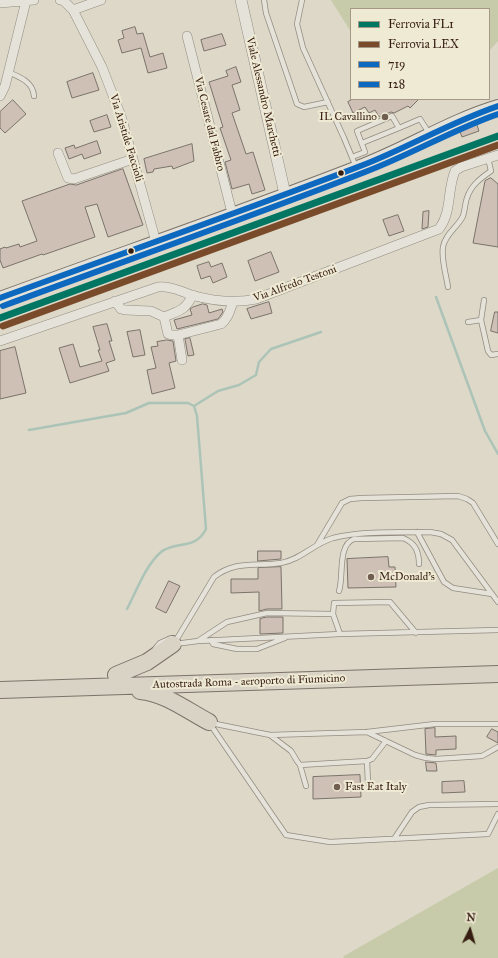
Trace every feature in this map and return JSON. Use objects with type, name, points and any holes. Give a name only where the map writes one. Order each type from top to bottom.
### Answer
[{"type":"highway","points":[[113,681],[150,660],[176,640]]},
{"type":"highway","name":"Autostrada Roma - aeroporto di Fiumicino","points":[[0,690],[113,681],[498,663]]},
{"type":"highway","name":"Autostrada Roma - aeroporto di Fiumicino","points":[[0,679],[113,681],[498,674]]},
{"type":"highway","points":[[113,681],[153,693],[209,722]]},
{"type":"main road","points":[[0,298],[285,194],[354,162],[402,148],[462,118],[498,106]]},
{"type":"street","name":"Via Aristide Faccioli","points":[[60,0],[64,1],[72,10],[102,67],[121,116],[156,242]]},
{"type":"street","points":[[72,10],[101,0]]},
{"type":"street","name":"Viale Alessandro Marchetti","points":[[241,0],[285,194]]},
{"type":"street","points":[[0,3],[30,1],[5,86],[0,96]]},
{"type":"street","name":"Via Cesare dal Fabbro","points":[[187,36],[232,213]]},
{"type":"street","points":[[58,153],[68,178],[74,179],[133,160]]},
{"type":"street","name":"Via Alfredo Testoni","points":[[0,341],[158,287],[168,287],[213,300],[233,302],[256,299],[440,229],[445,222],[455,171],[461,166],[498,155]]},
{"type":"street","points":[[115,301],[121,309],[151,311],[164,317],[182,310],[193,295]]},
{"type":"street","points":[[164,317],[168,334],[178,335],[225,322],[233,302]]},
{"type":"street","points":[[178,335],[182,360]]},
{"type":"lane","points":[[264,0],[266,13],[297,104],[304,107],[328,102]]},
{"type":"lane","points":[[302,0],[298,24],[303,48],[354,162],[366,152],[357,131],[392,116],[399,128]]},
{"type":"lane","points":[[8,72],[30,84],[34,90],[34,96]]},
{"type":"lane","points":[[362,143],[420,119],[430,134]]},
{"type":"lane","points":[[488,158],[491,171]]},
{"type":"lane","points":[[448,286],[443,252],[446,239],[463,215],[467,196],[471,188],[480,178],[491,171],[498,169]]},
{"type":"lane","points":[[484,300],[481,320],[488,351],[491,355],[498,354]]},
{"type":"lane","points":[[468,322],[481,320]]},
{"type":"lane","points":[[316,545],[342,503],[346,501],[362,498],[458,496],[473,503],[498,544]]},
{"type":"lane","points":[[417,532],[444,582],[450,587],[492,594]]},
{"type":"lane","points":[[498,602],[452,540],[441,534],[430,532],[352,534],[331,539],[316,545],[299,558],[281,563],[234,566],[222,570],[214,577],[205,590],[176,640],[198,641],[340,634],[498,630]]},
{"type":"lane","points":[[339,592],[344,548],[354,539],[403,538],[409,541],[417,549],[419,564]]},
{"type":"lane","points":[[340,634],[333,614],[334,603],[390,602],[416,633]]},
{"type":"lane","points":[[198,641],[227,622],[267,613],[333,614]]},
{"type":"lane","points":[[211,640],[213,644],[237,649],[257,649],[290,636]]},
{"type":"lane","points":[[209,722],[270,735],[367,732],[425,725],[498,724]]},
{"type":"lane","points":[[209,722],[286,836],[330,842],[488,834],[498,814]]},
{"type":"lane","points":[[367,732],[415,755],[426,758],[436,759],[482,756],[498,747]]},
{"type":"lane","points":[[270,735],[291,750],[300,765],[306,786]]},
{"type":"lane","points":[[300,765],[367,761],[372,759],[386,741]]},
{"type":"lane","points":[[367,761],[368,783]]},
{"type":"lane","points":[[394,839],[412,812],[419,807],[429,805],[498,804]]},
{"type":"green space","points":[[331,0],[498,0],[498,41],[490,50],[490,8],[350,8],[350,30]]},
{"type":"green space","points":[[498,868],[498,958],[343,958],[344,956]]},
{"type":"building","points":[[135,27],[137,34],[143,33],[150,57],[163,53],[167,68],[148,73],[141,48],[122,53],[118,40],[124,38],[122,31]]},
{"type":"building","points":[[222,34],[226,45],[204,51],[201,40]]},
{"type":"building","points":[[236,67],[241,82],[232,85],[240,110],[232,113],[246,154],[253,152],[265,190],[252,194],[249,184],[232,189],[225,162],[231,160],[220,128],[223,127],[209,82],[228,76],[226,71]]},
{"type":"building","points":[[93,73],[99,90],[72,98],[67,82]]},
{"type":"building","points":[[13,100],[26,114],[5,133],[0,128],[0,112]]},
{"type":"building","points":[[351,100],[418,100],[410,108],[408,106],[394,113],[391,112],[379,117],[375,110],[369,113],[365,107],[353,113],[348,102]]},
{"type":"building","points":[[107,115],[111,127],[94,132],[90,121]]},
{"type":"building","points":[[476,122],[479,131],[462,137],[459,129]]},
{"type":"building","points":[[97,141],[101,153],[84,159],[82,154],[69,159],[65,148],[74,145],[75,148]]},
{"type":"building","points":[[192,144],[194,161],[173,169],[172,166],[154,169],[153,172],[147,173],[144,159]]},
{"type":"building","points":[[123,169],[143,225],[108,237],[97,204],[85,207],[95,237],[3,268],[0,260],[0,249],[19,244],[20,247],[37,241],[22,201],[70,184],[76,185]]},
{"type":"building","points":[[491,178],[498,184],[498,247],[473,243],[485,181]]},
{"type":"building","points":[[429,211],[428,227],[422,229],[423,212]]},
{"type":"building","points":[[398,215],[404,231],[389,236],[383,220]]},
{"type":"building","points":[[271,252],[279,272],[255,281],[248,261]]},
{"type":"building","points":[[209,262],[211,267],[222,263],[227,277],[213,283],[210,276],[201,279],[197,266]]},
{"type":"building","points":[[269,302],[272,313],[251,319],[247,309]]},
{"type":"building","points":[[203,304],[207,305],[209,313],[222,309],[223,312],[218,319],[177,329],[174,320],[192,315],[190,309]]},
{"type":"building","points":[[495,312],[498,312],[498,333],[491,331]]},
{"type":"building","points":[[107,324],[112,341],[109,341],[115,360],[106,363],[109,371],[70,383],[59,348],[73,344],[80,367],[102,361],[93,327]]},
{"type":"building","points":[[140,330],[145,355],[133,357],[127,332]]},
{"type":"building","points":[[190,338],[194,355],[188,356],[185,339]]},
{"type":"building","points":[[167,340],[173,341],[176,361],[169,363],[175,388],[152,394],[147,370],[156,368],[151,347],[158,346],[157,342]]},
{"type":"building","points":[[15,347],[26,393],[0,399],[0,351]]},
{"type":"building","points":[[258,551],[281,551],[281,559],[258,561]]},
{"type":"building","name":"McDonald's","points":[[388,557],[389,567],[395,567],[396,587],[348,588],[347,559]]},
{"type":"building","points":[[281,567],[282,609],[267,609],[259,611],[259,592],[231,593],[231,579],[258,579],[258,568]]},
{"type":"building","points":[[169,581],[180,586],[166,613],[156,608]]},
{"type":"building","points":[[267,617],[283,617],[283,633],[260,634],[260,619]]},
{"type":"building","points":[[435,728],[435,737],[456,736],[456,749],[436,750],[436,755],[426,754],[425,729]]},
{"type":"building","points":[[492,729],[498,732],[498,743],[487,737]]},
{"type":"building","points":[[426,762],[436,763],[437,771],[427,771]]},
{"type":"building","name":"Fast Eat Italy","points":[[360,775],[361,797],[313,799],[313,777]]},
{"type":"building","points":[[464,781],[465,792],[442,793],[442,782]]},
{"type":"waterway","points":[[436,297],[485,431],[498,454]]},
{"type":"waterway","points":[[194,406],[218,391],[239,385],[256,375],[259,362],[271,349],[321,332]]},
{"type":"waterway","points":[[29,430],[126,413],[149,403],[188,403],[194,406],[197,416],[206,529],[202,536],[191,543],[167,548],[155,558],[146,571],[127,609]]},
{"type":"rail line","name":"FL1","points":[[0,318],[498,136]]},
{"type":"rail line","name":"LEX","points":[[3,326],[498,145]]},
{"type":"transit line","name":"719","points":[[0,298],[363,165],[464,119],[498,106]]},
{"type":"transit line","name":"128","points":[[3,306],[365,172],[464,127],[498,114]]},
{"type":"place","name":"IL Cavallino","points":[[385,117]]},
{"type":"place","name":"McDonald's","points":[[371,577]]},
{"type":"place","name":"Fast Eat Italy","points":[[337,787]]}]
